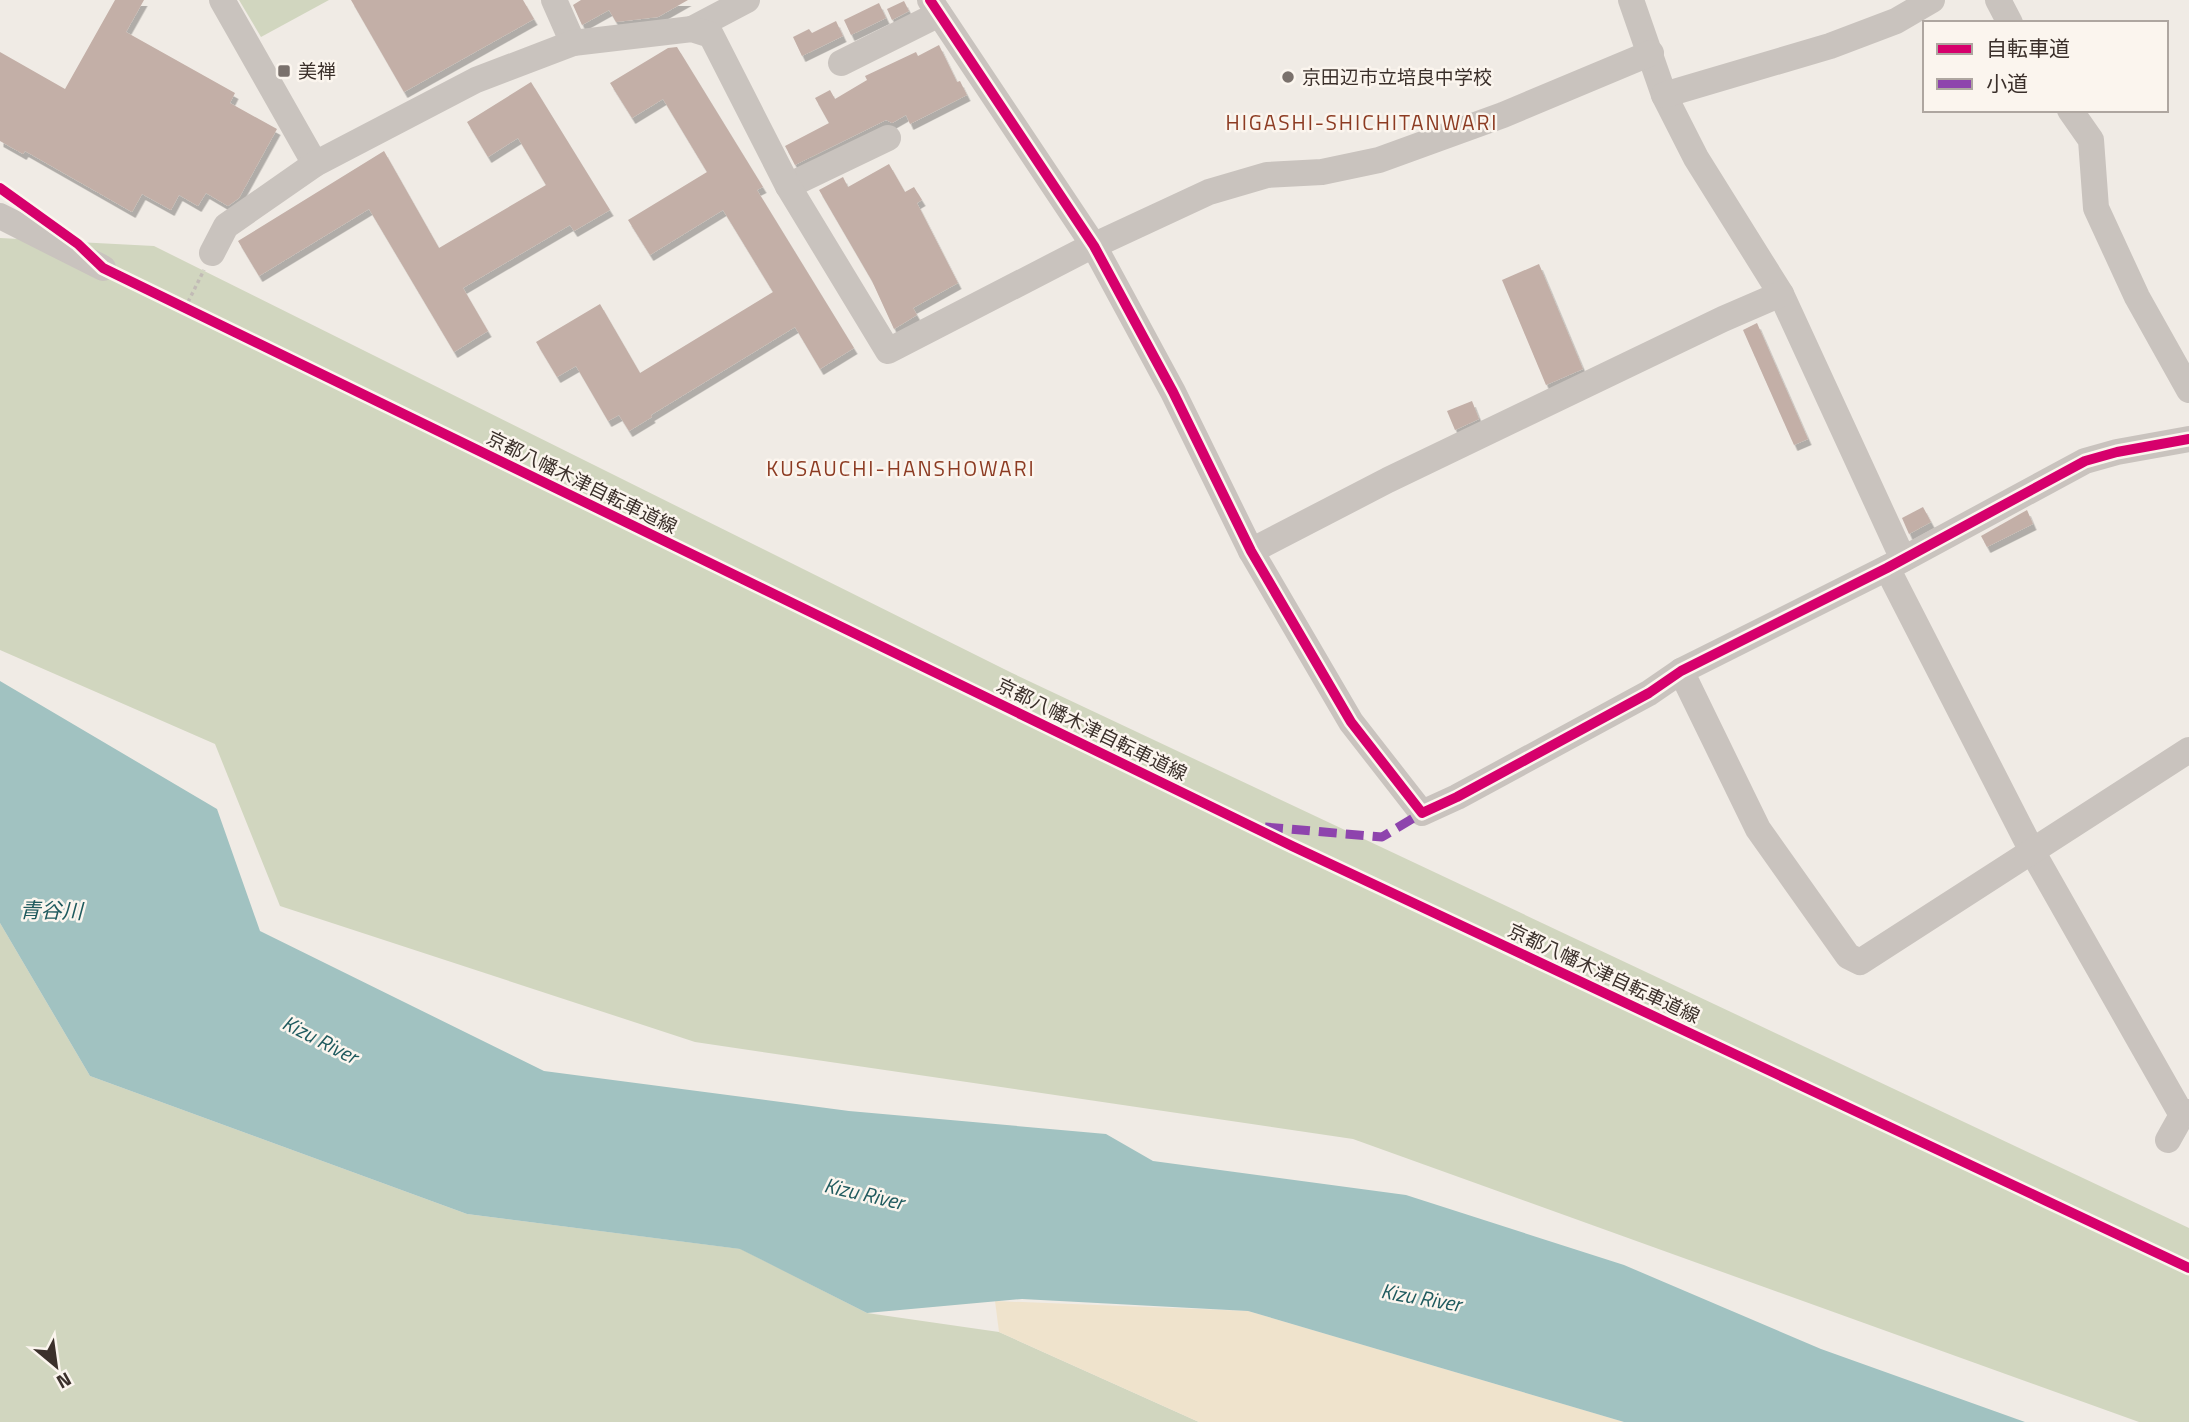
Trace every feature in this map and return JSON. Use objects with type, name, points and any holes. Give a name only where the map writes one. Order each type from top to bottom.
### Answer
[{"type":"street","points":[[222,0],[314,164]]},
{"type":"street","points":[[554,0],[573,43]]},
{"type":"street","points":[[1631,0],[1664,95],[1696,158],[1782,295],[1895,564],[2032,851],[2186,1113],[2168,1140]]},
{"type":"street","points":[[1664,95],[1830,46],[1896,21],[1932,0]]},
{"type":"street","points":[[1998,0],[2009,21]]},
{"type":"street","points":[[212,253],[226,226],[314,164],[476,80],[573,43],[692,29],[744,1]]},
{"type":"street","points":[[841,63],[935,7],[1094,246],[1174,392],[1251,551],[1351,722],[1422,813],[1457,797],[1650,693],[1681,671],[1895,564],[2085,461],[2117,452],[2189,439]]},
{"type":"street","points":[[692,29],[711,35],[788,186],[888,351],[1094,246],[1209,192],[1267,175],[1322,172],[1379,160],[1503,115],[1651,53]]},
{"type":"street","points":[[2071,112],[2091,140],[2096,208],[2137,297],[2189,390]]},
{"type":"street","points":[[788,186],[888,138]]},
{"type":"street","points":[[0,216],[103,268]]},
{"type":"street","points":[[1251,551],[1388,480],[1723,319],[1782,295]]},
{"type":"street","points":[[1681,671],[1758,830],[1848,956],[1860,962],[2189,750]]},
{"type":"path","points":[[185,308],[212,253]]},
{"type":"path","points":[[173,302],[197,314]]},
{"type":"green space","points":[[239,0],[329,0],[261,37]]},
{"type":"green space","points":[[0,238],[154,246],[1012,673],[2189,1228],[2189,1422],[2139,1422],[1353,1139],[695,1042],[280,906],[215,744],[0,650]]},
{"type":"green space","points":[[0,923],[90,1076],[467,1214],[741,1249],[867,1313],[999,1332],[1199,1422],[0,1422]]},
{"type":"sand","points":[[995,1301],[1248,1311],[1624,1422],[1199,1422],[999,1332]]},
{"type":"water","points":[[0,681],[217,809],[260,931],[544,1071],[849,1111],[1106,1134],[1153,1161],[1406,1195],[1624,1265],[1821,1349],[2025,1422],[1624,1422],[1248,1311],[1022,1299],[867,1313],[740,1249],[467,1214],[90,1076],[0,923]]},
{"type":"building","points":[[115,0],[144,0],[126,32],[235,93],[230,103],[277,129],[239,198],[228,206],[206,193],[198,206],[179,195],[171,210],[142,194],[132,212],[25,151],[23,154],[0,141],[0,52],[65,89]]},
{"type":"building","points":[[351,0],[523,0],[534,19],[404,92]]},
{"type":"building","points":[[581,0],[688,0],[658,17],[616,22],[609,10],[582,25],[573,5]]},
{"type":"building","points":[[904,1],[909,11],[892,20],[887,9]]},
{"type":"building","points":[[879,3],[886,18],[851,35],[844,20]]},
{"type":"building","points":[[836,21],[843,36],[802,56],[793,37],[809,29],[812,33]]},
{"type":"building","points":[[939,45],[957,82],[960,81],[967,95],[910,124],[906,115],[892,123],[886,120],[795,165],[785,146],[829,123],[815,98],[830,90],[835,99],[867,80],[865,76],[916,52],[918,56]]},
{"type":"building","points":[[677,47],[763,187],[757,190],[854,348],[820,369],[795,327],[629,431],[619,415],[608,421],[576,366],[557,377],[536,342],[600,304],[640,373],[773,292],[723,210],[650,255],[628,220],[707,172],[663,99],[632,118],[610,83],[668,48]]},
{"type":"building","points":[[531,82],[610,210],[574,231],[570,225],[463,288],[488,331],[454,352],[369,209],[259,276],[238,241],[384,151],[439,248],[546,185],[518,138],[488,157],[467,122]]},
{"type":"building","points":[[889,164],[905,192],[914,187],[922,200],[917,203],[958,283],[913,308],[917,315],[894,329],[872,281],[819,190],[843,177],[848,187]]},
{"type":"building","points":[[1539,264],[1583,369],[1546,385],[1502,280]]},
{"type":"building","points":[[1757,323],[1808,439],[1794,445],[1743,330]]},
{"type":"building","points":[[1472,401],[1479,419],[1455,430],[1447,411]]},
{"type":"building","points":[[1923,507],[1931,522],[1909,534],[1902,518]]},
{"type":"building","points":[[2027,510],[2033,524],[1987,547],[1981,536]]},
{"type":"marked path","points":[[1265,827],[1382,837],[1422,813]]},
{"type":"cycle path","points":[[930,0],[1094,246],[1173,392],[1251,551],[1351,722],[1422,813],[1457,797],[1649,693],[1681,671],[1887,568],[2085,461],[2117,452],[2189,439]]},
{"type":"cycle path","name":"京都八幡木津自転車道線","points":[[0,188],[78,244],[103,268],[1292,846],[2189,1268]]},
{"type":"place","name":"美禅","points":[[284,71]]},
{"type":"place","name":"京田辺市立培良中学校","points":[[1288,77]]},
{"type":"district","name":"HIGASHI-SHICHITANWARI","points":[[1362,123]]},
{"type":"district","name":"KUSAUCHI-HANSHOWARI","points":[[901,469]]},
{"type":"water label","name":"青谷川","points":[[51,911]]},
{"type":"water label","name":"Kizu River","points":[[320,1040]]},
{"type":"water label","name":"Kizu River","points":[[864,1194]]},
{"type":"water label","name":"Kizu River","points":[[1421,1298]]}]
